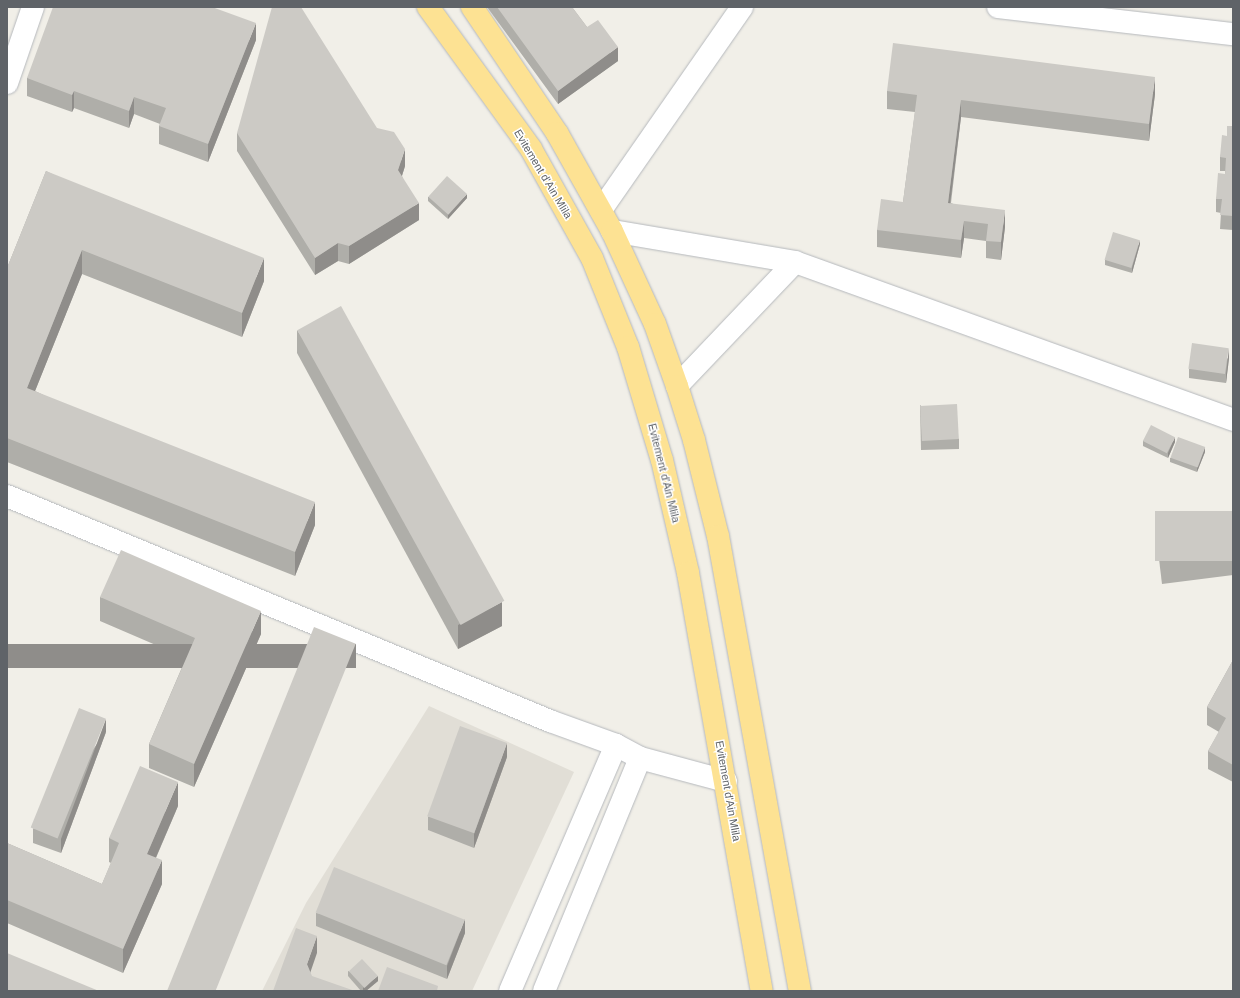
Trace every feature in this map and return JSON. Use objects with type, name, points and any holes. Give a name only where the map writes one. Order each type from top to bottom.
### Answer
[{"type":"highway","name":"Evitement d'Ain Mlila","points":[[428,7],[531,149],[592,258],[628,346],[662,460],[688,573],[762,991]]},
{"type":"highway","points":[[472,7],[558,133],[612,231],[655,324],[677,386],[694,440],[718,536],[800,991]]},
{"type":"street","points":[[7,82],[33,7]]},
{"type":"street","points":[[600,210],[742,7]]},
{"type":"street","points":[[998,7],[1233,34]]},
{"type":"street","points":[[612,231],[795,262],[1233,420]]},
{"type":"street","points":[[677,386],[795,262]]},
{"type":"street","points":[[7,496],[543,718],[616,745],[640,758],[726,781]]},
{"type":"street","points":[[510,991],[616,745]]},
{"type":"street","points":[[544,991],[640,758]]},
{"type":"shaded area","points":[[429,706],[574,772],[472,991],[262,991],[306,903]]},
{"type":"building","points":[[53,7],[212,7],[256,23],[208,144],[159,126],[166,108],[134,97],[129,111],[74,91],[72,95],[27,78]]},
{"type":"building","points":[[272,7],[301,7],[377,128],[394,132],[405,149],[398,170],[419,203],[349,246],[338,243],[315,258],[237,133]]},
{"type":"building","points":[[497,7],[572,7],[587,27],[598,20],[618,47],[558,91]]},
{"type":"building","points":[[893,43],[1155,77],[1149,124],[961,100],[948,203],[1005,210],[1001,242],[986,241],[988,224],[964,221],[961,240],[877,230],[881,199],[903,202],[917,95],[887,91]]},
{"type":"building","points":[[1227,126],[1233,126],[1233,216],[1220,215],[1222,199],[1216,199],[1218,173],[1225,174],[1226,158],[1220,157],[1222,135],[1227,136]]},
{"type":"building","points":[[46,171],[264,258],[242,313],[82,250],[27,388],[315,502],[295,552],[7,438],[7,268]]},
{"type":"building","points":[[447,176],[467,194],[448,215],[428,197]]},
{"type":"building","points":[[1113,232],[1140,240],[1131,268],[1105,260]]},
{"type":"building","points":[[341,306],[504,601],[461,625],[297,330]]},
{"type":"building","points":[[1192,343],[1229,348],[1225,374],[1188,369]]},
{"type":"building","points":[[957,404],[959,439],[922,441],[920,406]]},
{"type":"building","points":[[1151,425],[1175,437],[1167,453],[1143,441]]},
{"type":"building","points":[[1178,437],[1205,447],[1198,468],[1170,458]]},
{"type":"building","points":[[1155,511],[1233,511],[1233,561],[1155,561]]},
{"type":"building","points":[[121,550],[261,611],[194,764],[149,744],[195,638],[100,597]]},
{"type":"building","points":[[314,627],[356,644],[215,991],[167,991]]},
{"type":"building","points":[[1233,660],[1233,765],[1208,751],[1226,718],[1207,707]]},
{"type":"building","points":[[79,708],[106,719],[58,838],[31,828]]},
{"type":"building","points":[[460,726],[507,743],[474,833],[427,816]]},
{"type":"building","points":[[140,766],[178,782],[147,854],[162,860],[123,949],[7,900],[7,843],[102,884],[119,843],[109,838]]},
{"type":"building","points":[[334,867],[465,920],[446,965],[316,912]]},
{"type":"building","points":[[296,928],[317,936],[307,964],[312,976],[355,991],[273,991]]},
{"type":"building","points":[[7,953],[99,991],[7,991]]},
{"type":"building","points":[[362,959],[378,976],[365,988],[349,971]]},
{"type":"building","points":[[387,967],[438,986],[437,991],[378,991]]}]
